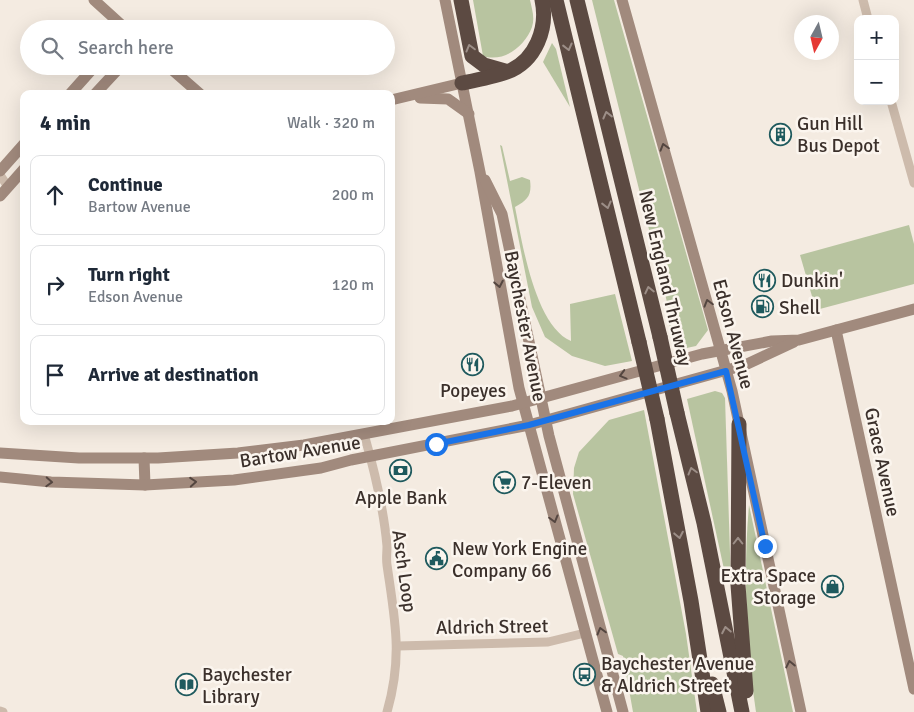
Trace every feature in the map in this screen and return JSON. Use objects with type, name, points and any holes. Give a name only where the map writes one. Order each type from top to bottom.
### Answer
[{"type":"highway","points":[[462,0],[472,56],[484,65],[509,72]]},
{"type":"highway","points":[[462,84],[509,72],[526,60],[537,44],[544,23],[542,0]]},
{"type":"highway","points":[[556,0],[657,419],[691,600],[708,712]]},
{"type":"highway","name":"New England Thruway","points":[[577,0],[704,523],[742,712]]},
{"type":"highway","points":[[739,424],[738,585],[748,712]]},
{"type":"highway","points":[[691,600],[719,712]]},
{"type":"main road","points":[[94,0],[116,20]]},
{"type":"main road","name":"Baychester Avenue","points":[[445,0],[480,172],[498,279],[523,403],[607,712]]},
{"type":"main road","name":"Edson Avenue","points":[[622,0],[721,350],[739,424],[801,712]]},
{"type":"main road","points":[[74,90],[87,75]]},
{"type":"main road","points":[[99,90],[113,75]]},
{"type":"main road","points":[[178,75],[195,90]]},
{"type":"main road","points":[[395,99],[462,84]]},
{"type":"main road","points":[[406,98],[448,99],[468,114]]},
{"type":"main road","points":[[0,173],[20,149]]},
{"type":"main road","name":"Baychester Avenue","points":[[480,172],[502,214],[546,421],[623,712]]},
{"type":"main road","points":[[4,192],[20,174]]},
{"type":"main road","name":"Bartow Avenue","points":[[0,478],[145,485],[274,475],[321,468],[546,421],[726,371],[774,352],[798,340],[914,309]]},
{"type":"main road","name":"Grace Avenue","points":[[836,330],[910,646],[914,689]]},
{"type":"main road","name":"Bartow Avenue","points":[[0,453],[79,458],[144,458],[264,450],[364,434],[523,403],[721,350],[772,341],[798,340]]},
{"type":"main road","points":[[144,458],[145,485]]},
{"type":"street","points":[[863,0],[867,15]]},
{"type":"street","points":[[892,105],[914,184]]},
{"type":"street","points":[[0,173],[4,192]]},
{"type":"street","name":"Asch Loop","points":[[364,434],[371,457],[386,546],[386,563],[398,646],[394,682],[387,712]]},
{"type":"street","name":"Aldrich Street","points":[[398,646],[548,642],[585,633]]},
{"type":"green space","points":[[473,0],[530,0],[533,24],[529,34],[519,46],[506,55],[491,58],[483,56]]},
{"type":"green space","points":[[592,0],[614,0],[708,330],[696,346],[677,350],[669,324],[667,302]]},
{"type":"green space","points":[[552,43],[556,49],[570,107],[543,62]]},
{"type":"green space","points":[[500,145],[502,146],[510,181],[522,177],[530,180],[530,193],[523,202],[515,207],[532,282],[548,319],[559,332],[571,341],[570,304],[615,294],[632,361],[605,366],[572,356],[545,337],[532,307]]},
{"type":"green space","points":[[909,225],[914,244],[914,284],[816,310],[800,255]]},
{"type":"green space","points":[[715,391],[722,393],[725,398],[731,584],[727,583],[687,399]]},
{"type":"green space","points":[[644,410],[686,634],[697,712],[633,712],[623,656],[618,654],[573,494],[574,468],[579,452],[609,420]]},
{"type":"green space","points":[[749,505],[793,712],[756,712],[746,609]]},
{"type":"place","name":"Gun Hill Bus Depot","points":[[781,134]]},
{"type":"place","name":"Dunkin'","points":[[765,280]]},
{"type":"place","name":"Shell","points":[[763,307]]},
{"type":"place","name":"Popeyes","points":[[473,364]]},
{"type":"place","name":"Apple Bank","points":[[401,471]]},
{"type":"place","name":"7-Eleven","points":[[505,482]]},
{"type":"place","name":"New York Engine Company 66","points":[[436,559]]},
{"type":"place","name":"Extra Space Storage","points":[[832,586]]},
{"type":"place","name":"Baychester Avenue & Aldrich Street","points":[[585,674]]},
{"type":"place","name":"Baychester Library","points":[[186,685]]},
{"type":"route","points":[[436,444],[529,425],[726,371],[732,391],[765,546]]}]
